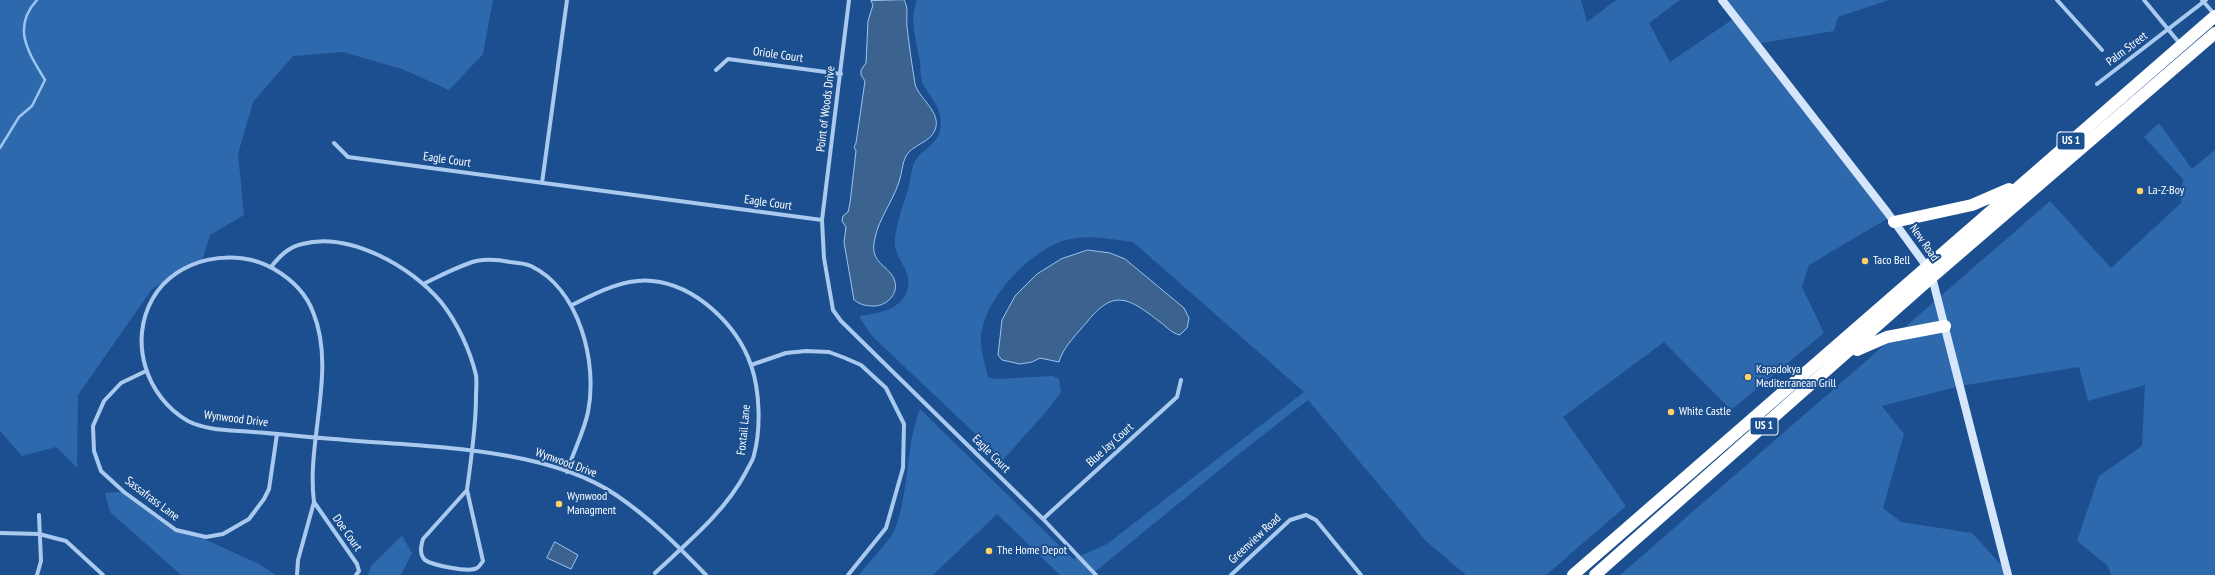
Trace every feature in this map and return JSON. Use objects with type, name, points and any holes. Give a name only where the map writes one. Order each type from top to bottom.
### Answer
[{"type":"highway","name":"US 1","points":[[1595,575],[1837,362],[2029,178],[2215,15]]},
{"type":"highway","name":"US 1","points":[[1573,575],[1930,272],[2215,33]]},
{"type":"highway","points":[[1894,222],[1983,201],[2029,178]]},
{"type":"highway","points":[[1837,362],[1861,347],[1887,337],[1945,326]]},
{"type":"street","points":[[542,183],[567,0]]},
{"type":"street","name":"Point of Woods Drive","points":[[822,220],[849,0]]},
{"type":"street","name":"New Road","points":[[1722,0],[1894,222],[1930,272],[2008,575]]},
{"type":"street","points":[[2057,0],[2102,50]]},
{"type":"street","points":[[2144,0],[2181,45]]},
{"type":"street","points":[[2204,1],[2215,15]]},
{"type":"street","name":"Palm Street","points":[[2097,84],[2204,1]]},
{"type":"street","name":"Oriole Court","points":[[716,70],[728,59],[841,74]]},
{"type":"street","name":"Eagle Court","points":[[334,143],[348,157],[822,220],[824,258],[833,310],[841,321],[1043,519]]},
{"type":"street","points":[[271,267],[281,255],[291,248],[302,244],[325,241],[347,245],[387,258],[401,266],[424,284],[442,303],[461,334],[476,376],[476,407],[467,490],[483,561],[477,569],[470,570],[431,563],[425,559],[422,553],[420,546],[423,539],[467,490]]},
{"type":"street","name":"Wynwood Drive","points":[[316,437],[322,377],[321,342],[318,326],[312,309],[296,285],[271,267],[250,259],[235,256],[218,257],[202,261],[175,274],[162,286],[153,298],[147,312],[142,342],[142,355],[146,372],[160,397],[189,421],[214,429],[472,451],[530,460],[566,472],[616,495],[674,540],[706,575]]},
{"type":"street","points":[[424,284],[453,269],[477,261],[502,260],[529,265],[542,272],[556,285],[572,305],[588,350],[589,388],[588,412],[566,472]]},
{"type":"street","name":"Foxtail Lane","points":[[572,305],[592,295],[629,282],[652,281],[679,286],[705,302],[732,330],[751,365],[759,411],[754,456],[730,498],[655,574]]},
{"type":"street","points":[[751,365],[786,353],[806,351],[829,352],[845,358],[860,365],[886,388],[904,424],[903,468],[886,528],[848,575]]},
{"type":"street","name":"Sassafrass Lane","points":[[146,372],[121,383],[104,401],[92,426],[94,451],[101,471],[124,492],[176,530],[206,537],[223,534],[249,518],[264,499],[269,489],[277,434]]},
{"type":"street","name":"Blue Jay Court","points":[[1043,519],[1177,397],[1181,380]]},
{"type":"street","name":"Doe Court","points":[[297,575],[298,560],[314,502],[312,486],[316,437]]},
{"type":"street","name":"Doe Court","points":[[314,502],[357,564],[359,571],[356,575]]},
{"type":"street","name":"Greenview Road","points":[[1231,575],[1290,520],[1306,514],[1316,520],[1361,575]]},
{"type":"street","points":[[37,575],[41,561],[39,515]]},
{"type":"street","points":[[1043,519],[1096,575]]},
{"type":"street","points":[[0,533],[39,534],[66,541],[104,575]]},
{"type":"shaded area","points":[[0,0],[493,0],[483,54],[449,90],[402,69],[343,52],[293,56],[253,102],[238,154],[244,215],[210,235],[202,261],[152,289],[78,395],[77,468],[56,447],[22,456],[0,431]]},
{"type":"shaded area","points":[[904,0],[907,9],[907,27],[915,84],[917,90],[933,111],[936,123],[933,134],[909,152],[906,156],[900,179],[880,223],[875,238],[875,254],[881,264],[893,276],[895,291],[887,302],[878,306],[868,306],[854,300],[844,242],[846,227],[842,221],[843,216],[848,212],[850,203],[856,151],[854,147],[856,143],[865,81],[861,75],[861,70],[866,63],[868,21],[873,5],[871,1]]},
{"type":"shaded area","points":[[917,0],[1581,0],[1587,22],[1616,0],[1680,0],[1649,23],[1670,62],[1736,17],[1724,0],[1889,0],[1838,17],[1834,31],[1755,44],[1890,217],[1809,265],[1802,287],[1824,333],[1731,410],[1664,342],[1563,417],[1626,506],[1546,575],[1466,575],[1426,541],[1308,400],[1244,450],[1091,575],[1060,575],[997,514],[933,575],[859,575],[884,546],[895,529],[903,499],[915,424],[920,409],[1073,559],[1107,544],[1304,392],[1133,242],[1108,238],[1074,238],[1052,246],[1037,255],[1023,266],[1010,280],[998,295],[989,311],[983,327],[981,342],[988,377],[995,379],[1053,376],[1059,379],[1061,392],[1051,406],[1003,460],[871,335],[859,316],[880,312],[893,307],[904,298],[907,291],[908,277],[895,247],[897,227],[916,159],[936,140],[941,126],[939,112],[921,78],[920,60],[913,21]]},
{"type":"shaded area","points":[[2159,123],[2192,169],[2215,150],[2215,575],[2111,575],[2108,566],[2077,541],[2099,476],[2142,446],[2145,385],[2088,401],[2079,367],[1960,386],[1882,406],[1904,434],[1883,508],[1901,522],[1972,533],[2006,570],[2007,575],[1620,575],[2050,201],[2111,268],[2181,203],[2183,179],[2144,137]]},
{"type":"shaded area","points":[[1088,250],[1110,253],[1125,259],[1184,308],[1189,318],[1187,328],[1180,335],[1177,334],[1130,302],[1122,300],[1114,301],[1105,304],[1087,322],[1067,346],[1059,362],[1040,358],[1032,362],[1020,364],[1002,360],[998,355],[1002,320],[1015,296],[1037,274],[1061,259]]},
{"type":"shaded area","points":[[122,492],[175,531],[193,534],[259,564],[276,575],[181,575],[110,512],[105,493]]},
{"type":"shaded area","points":[[402,536],[412,553],[401,575],[368,575],[371,566]]},
{"type":"shaded area","points":[[555,542],[578,555],[571,569],[547,558]]},
{"type":"waterway","points":[[0,148],[19,117],[32,106],[45,80],[33,60],[25,40],[25,21],[29,10],[37,0]]},
{"type":"place","name":"La-Z-Boy","points":[[2140,191]]},
{"type":"place","name":"Taco Bell","points":[[1865,261]]},
{"type":"place","name":"Kapadokya Mediterranean Grill","points":[[1748,377]]},
{"type":"place","name":"White Castle","points":[[1671,412]]},
{"type":"place","name":"Wynwood Managment","points":[[559,504]]},
{"type":"place","name":"The Home Depot","points":[[989,551]]}]
